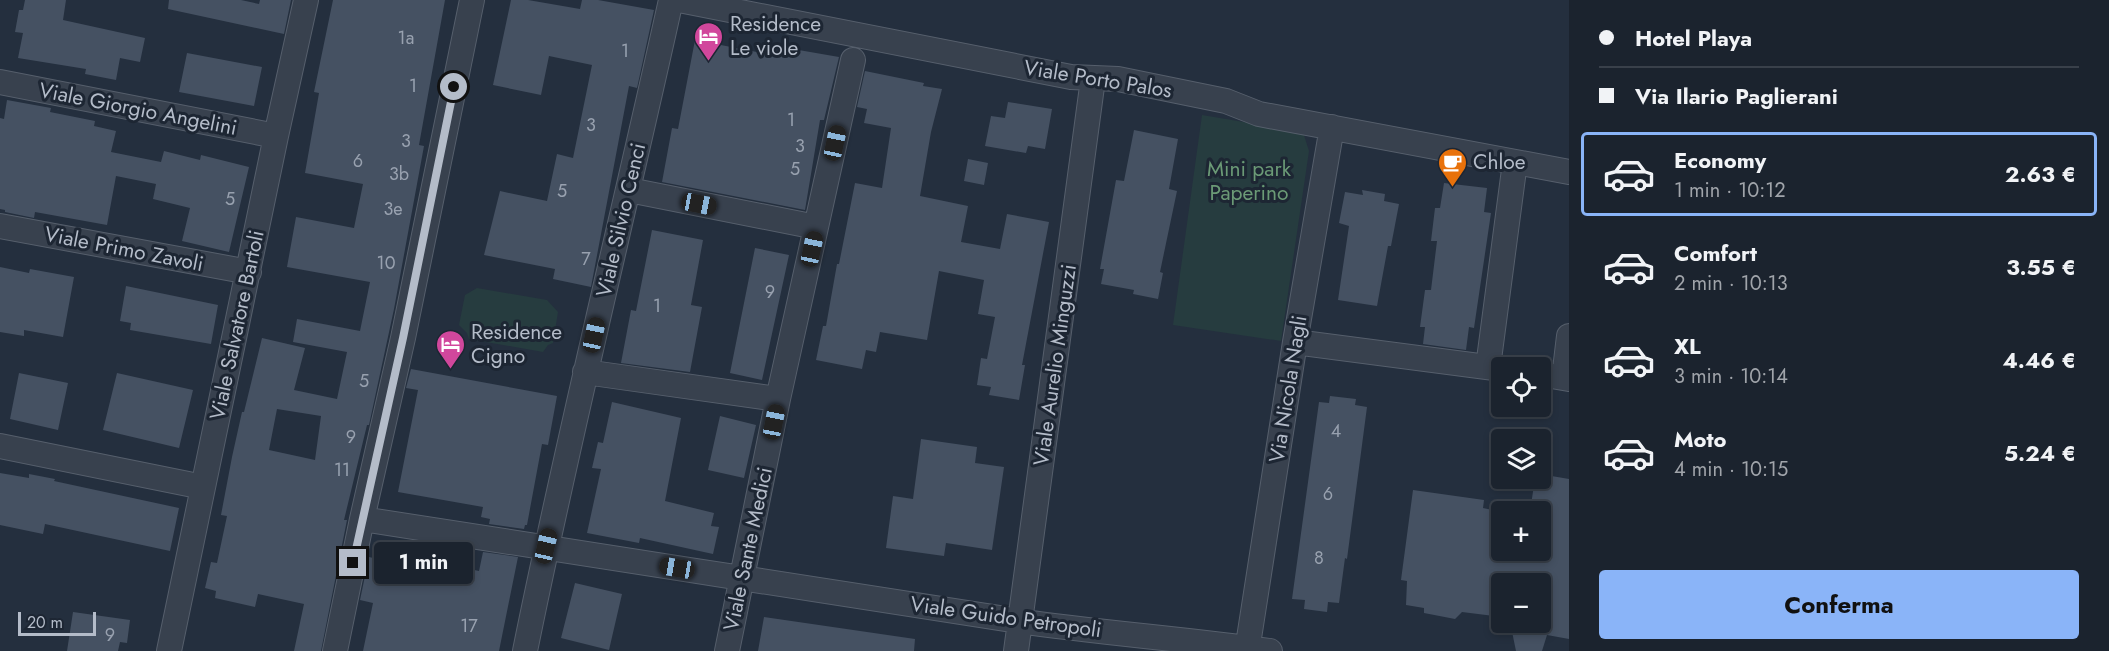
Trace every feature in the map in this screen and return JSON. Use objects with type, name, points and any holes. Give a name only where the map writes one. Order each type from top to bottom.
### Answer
[{"type":"street","name":"Viale Salvatore Bartoli","points":[[169,651],[306,0]]},
{"type":"street","points":[[335,651],[403,338],[472,0]]},
{"type":"street","name":"Viale Silvio Cenci","points":[[525,651],[546,546],[629,190],[670,0]]},
{"type":"street","name":"Viale Porto Palos","points":[[679,0],[1071,77],[1118,78],[1226,101],[1259,114],[1569,172]]},
{"type":"street","name":"Viale Sante Medici","points":[[727,651],[778,399],[853,60]]},
{"type":"street","name":"Viale Aurelio Minguzzi","points":[[1016,651],[1093,79]]},
{"type":"street","name":"Viale Giorgio Angelini","points":[[0,82],[276,136]]},
{"type":"street","name":"Via Nicola Nagli","points":[[1255,650],[1295,342],[1332,127]]},
{"type":"street","points":[[1496,357],[1515,162]]},
{"type":"street","points":[[629,190],[816,227]]},
{"type":"street","name":"Viale Primo Zavoli","points":[[0,226],[249,272]]},
{"type":"street","points":[[1558,377],[1569,336]]},
{"type":"street","points":[[1295,342],[1491,367]]},
{"type":"street","points":[[585,372],[778,399]]},
{"type":"street","points":[[0,446],[203,487]]},
{"type":"street","name":"Viale Guido Petropoli","points":[[362,519],[1021,621],[1255,650]]},
{"type":"green space","name":"Mini park Paperino","points":[[1202,115],[1303,132],[1309,151],[1281,341],[1173,325]]},
{"type":"green space","points":[[477,288],[547,300],[558,312],[553,343],[548,345],[543,352],[469,339],[467,333],[459,325],[465,295]]},
{"type":"building","points":[[25,0],[66,0],[63,20],[145,38],[140,62],[120,58],[116,80],[85,74],[86,69],[18,58],[23,33],[15,32],[19,10],[23,10]]},
{"type":"building","points":[[169,0],[241,0],[259,4],[260,0],[291,0],[284,34],[168,9]]},
{"type":"building","points":[[333,0],[445,0],[419,145],[424,146],[394,309],[369,425],[367,425],[344,520],[347,520],[321,651],[294,651],[304,604],[258,594],[255,607],[215,598],[216,591],[205,588],[211,562],[217,563],[227,516],[221,515],[232,457],[262,338],[305,348],[294,390],[337,399],[347,352],[293,342],[297,319],[360,331],[370,282],[287,267],[296,217],[354,228],[363,184],[305,173],[319,93],[314,92]],"holes":[[[277,409],[321,416],[315,460],[269,450]]]},
{"type":"building","points":[[511,0],[528,0],[580,9],[582,0],[598,0],[654,10],[637,88],[629,86],[591,287],[553,279],[555,269],[484,255],[500,191],[547,201],[557,154],[573,158],[592,65],[549,56],[541,95],[493,85]]},
{"type":"building","points":[[695,40],[762,53],[764,44],[839,57],[824,120],[820,120],[805,210],[662,182],[672,128],[678,129]]},
{"type":"building","points":[[187,53],[262,67],[254,106],[179,92]]},
{"type":"building","points":[[865,71],[942,89],[931,132],[920,196],[968,206],[961,242],[1000,249],[1007,214],[1049,222],[1022,365],[1025,365],[1019,400],[989,395],[991,387],[977,385],[981,358],[987,359],[995,317],[978,314],[984,280],[939,271],[927,340],[880,332],[876,352],[866,350],[862,369],[816,360],[823,326],[826,326],[855,183],[882,188],[891,128],[864,123],[867,109],[857,107]]},
{"type":"building","points":[[7,100],[51,108],[50,112],[95,121],[94,126],[116,131],[111,152],[161,162],[164,151],[200,160],[201,155],[249,167],[229,252],[182,241],[190,208],[153,199],[156,184],[116,176],[107,225],[35,212],[34,218],[0,209],[0,118],[4,119]]},
{"type":"building","points":[[1008,102],[1052,109],[1045,149],[1028,146],[1026,153],[985,146],[991,116],[1005,118]]},
{"type":"building","points":[[1134,130],[1178,139],[1169,189],[1177,191],[1160,272],[1163,273],[1158,299],[1133,294],[1134,290],[1101,284],[1104,269],[1100,269],[1116,180],[1124,181]]},
{"type":"building","points":[[968,159],[988,163],[984,185],[964,181]]},
{"type":"building","points":[[1444,183],[1487,188],[1484,212],[1491,213],[1474,328],[1469,327],[1466,350],[1423,344],[1425,327],[1420,327],[1425,290],[1431,290],[1437,241],[1431,241],[1435,208],[1440,208]]},
{"type":"building","points":[[1362,190],[1385,194],[1384,201],[1399,204],[1391,246],[1388,246],[1377,306],[1338,300],[1349,226],[1339,223],[1345,192],[1363,195]]},
{"type":"building","points":[[652,230],[703,240],[691,305],[702,307],[690,372],[621,363],[631,310],[636,311]]},
{"type":"building","points":[[755,248],[789,255],[762,380],[730,373]]},
{"type":"building","points":[[0,267],[29,273],[30,269],[74,277],[63,337],[24,330],[24,336],[0,332]]},
{"type":"building","points":[[126,286],[218,305],[211,344],[130,330],[131,323],[120,321]]},
{"type":"building","points":[[411,369],[557,396],[548,445],[542,444],[527,525],[524,529],[489,524],[490,519],[481,517],[483,507],[398,492],[418,390],[406,388]]},
{"type":"building","points":[[19,373],[68,383],[58,430],[10,419]]},
{"type":"building","points":[[117,373],[193,390],[179,448],[103,430]]},
{"type":"building","points":[[1330,396],[1356,399],[1355,405],[1367,407],[1339,603],[1328,602],[1327,612],[1304,609],[1305,600],[1292,599],[1319,402],[1329,403]]},
{"type":"building","points":[[612,402],[681,418],[665,501],[714,513],[711,526],[719,527],[713,554],[640,538],[639,543],[587,533],[601,469],[592,468],[598,442],[603,443]]},
{"type":"building","points":[[720,416],[756,425],[744,478],[708,470]]},
{"type":"building","points":[[921,439],[977,447],[975,463],[1004,467],[992,550],[946,543],[944,556],[886,548],[893,496],[913,499]]},
{"type":"building","points":[[0,473],[29,478],[29,474],[55,479],[54,481],[179,508],[170,551],[45,524],[43,534],[0,525]]},
{"type":"building","points":[[1551,476],[1569,479],[1569,639],[1547,635],[1542,651],[1516,651],[1512,633],[1551,633],[1551,573],[1491,573],[1491,616],[1462,612],[1455,619],[1424,613],[1424,608],[1406,605],[1407,581],[1401,580],[1413,490],[1484,500],[1483,508],[1491,510],[1491,561],[1551,561],[1551,501],[1532,501],[1533,489],[1551,489]]},
{"type":"building","points":[[483,552],[518,557],[499,651],[363,651],[373,603],[360,600],[369,557],[408,566],[410,556],[479,571]]},
{"type":"building","points":[[575,583],[622,594],[609,650],[561,638]]},
{"type":"building","points":[[73,612],[130,620],[127,643],[120,642],[118,651],[67,651]]},
{"type":"building","points":[[764,617],[915,639],[914,651],[758,651]]},
{"type":"place","name":"Residence Le viole","points":[[709,62]]},
{"type":"place","name":"Chloe","points":[[1452,188]]},
{"type":"place","name":"Residence Cigno","points":[[450,370]]},
{"type":"route","points":[[353,563],[403,338],[454,87]]}]
